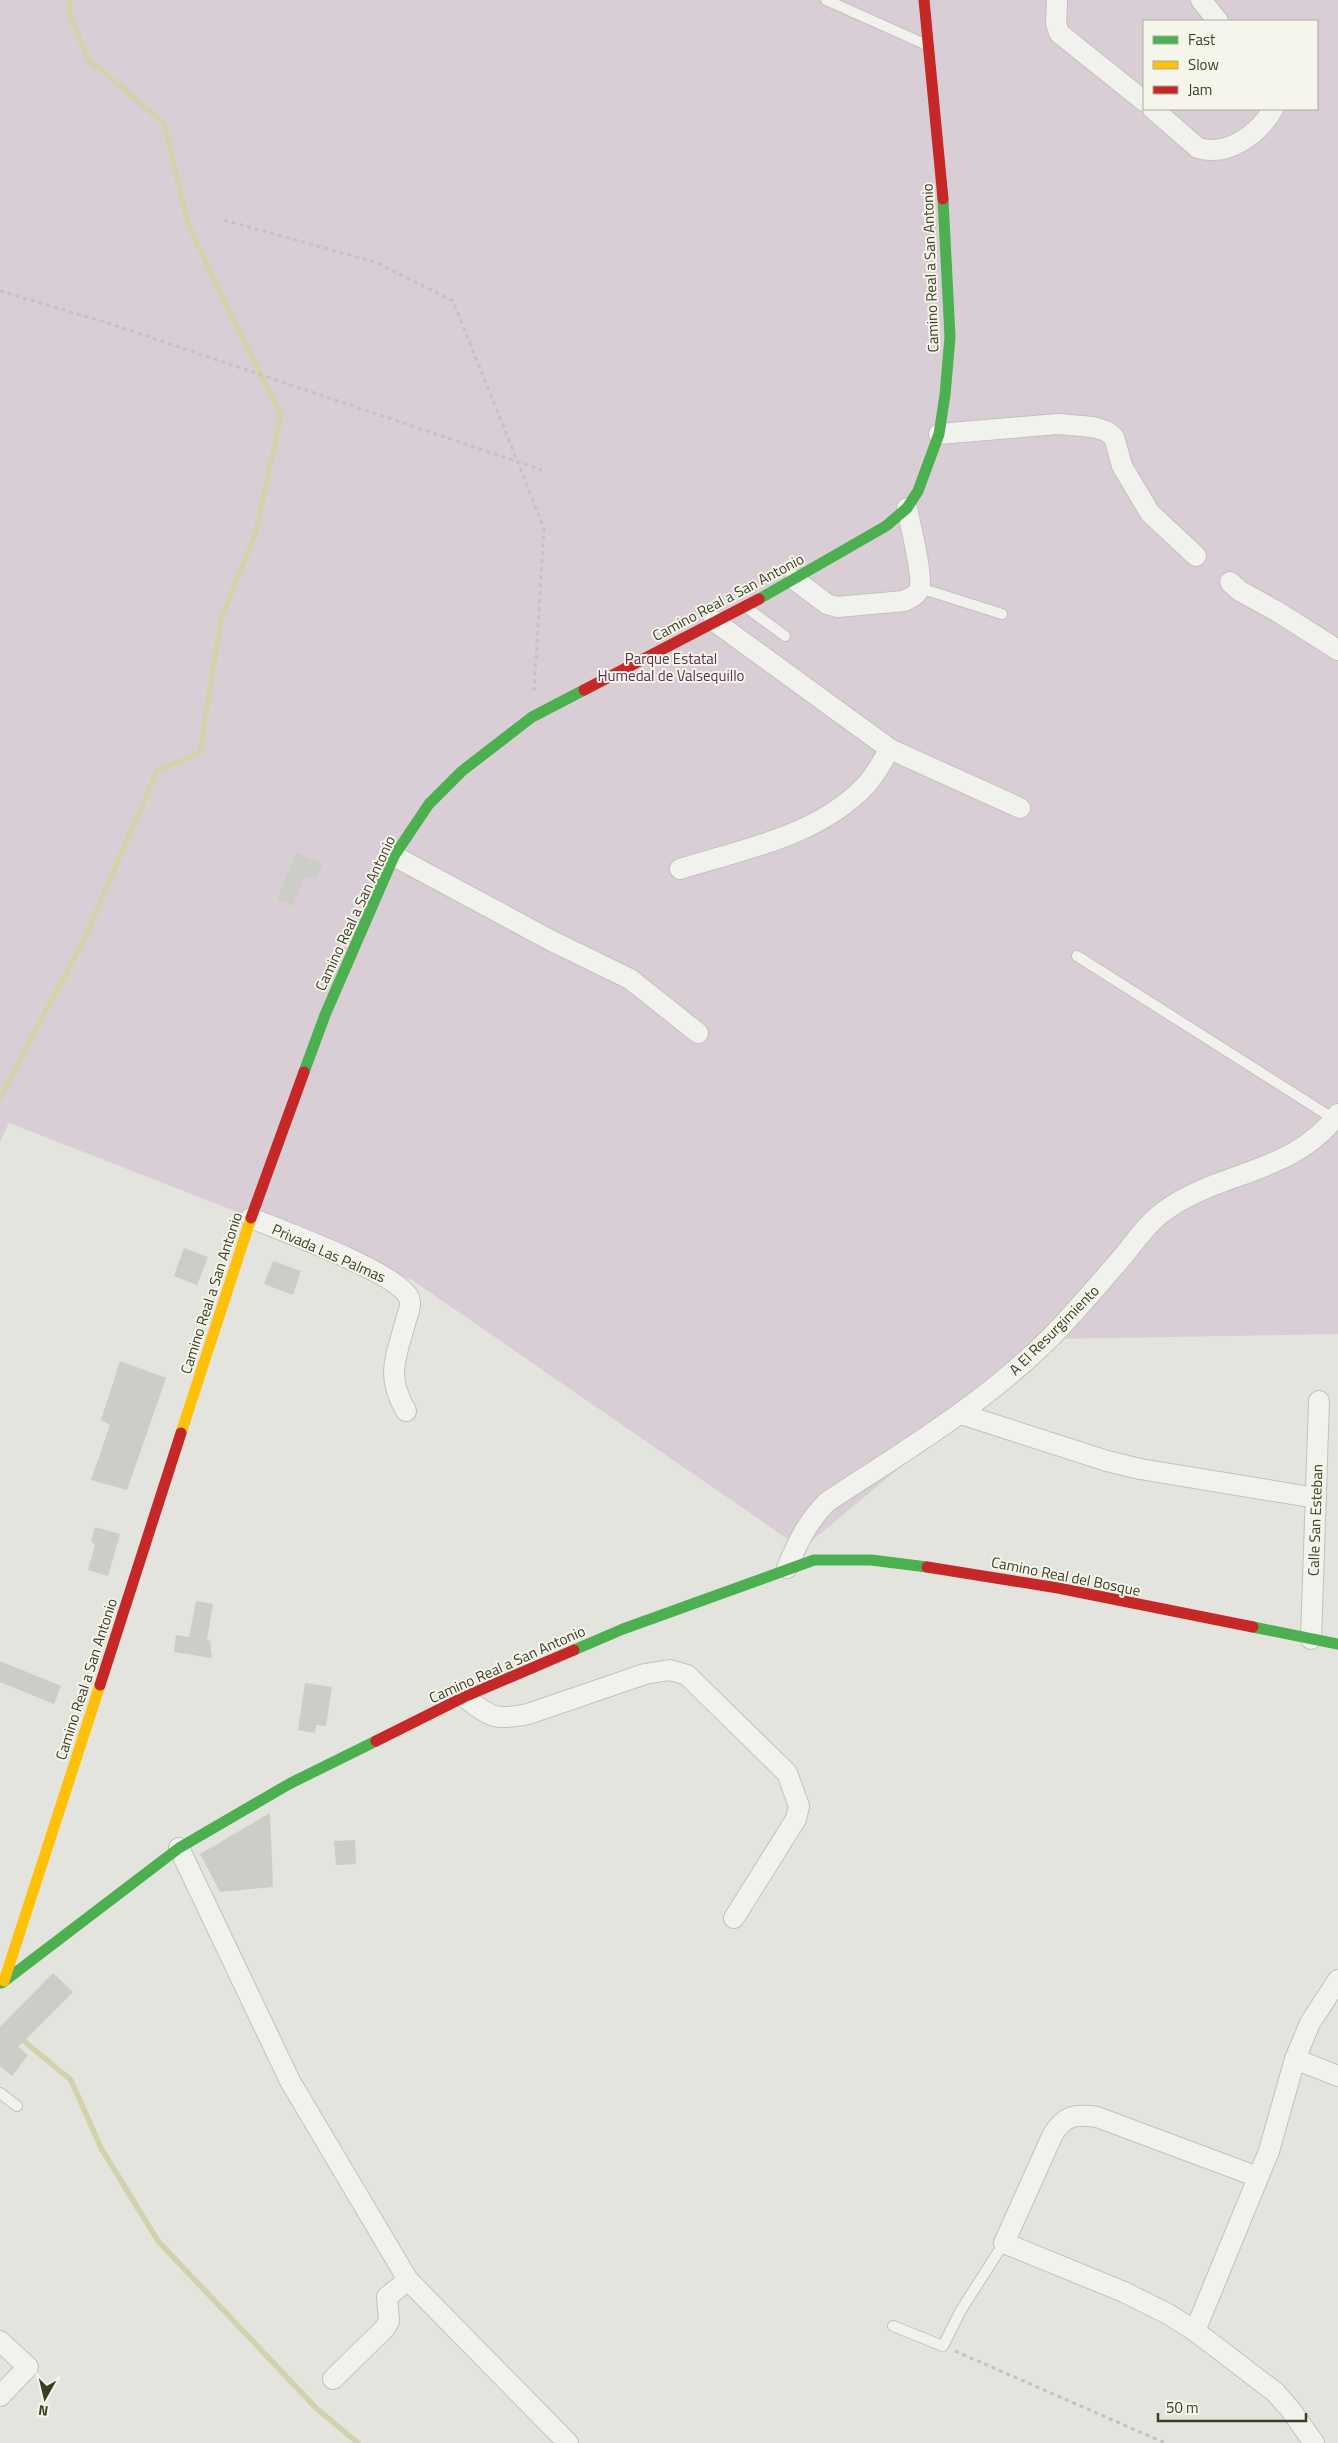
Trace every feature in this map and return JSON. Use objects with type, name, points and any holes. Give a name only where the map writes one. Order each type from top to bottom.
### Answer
[{"type":"street","name":"Camino Real a San Antonio","points":[[2,1983],[251,1218],[325,1015],[394,856],[429,804],[462,771],[532,717],[795,580],[886,526],[907,508],[928,470],[939,434],[945,396],[950,336],[942,169],[924,0]]},
{"type":"street","points":[[1057,0],[1056,23],[1059,33],[1143,100]]},
{"type":"street","points":[[1201,0],[1217,20]]},
{"type":"street","points":[[1154,110],[1198,148],[1208,151],[1227,149],[1239,143],[1268,117],[1272,110]]},
{"type":"street","points":[[939,434],[1058,424],[1074,424],[1106,431],[1114,437],[1122,466],[1150,513],[1196,556]]},
{"type":"street","points":[[795,580],[828,604],[837,607],[904,601],[914,597],[920,588],[919,573],[907,508]]},
{"type":"street","points":[[1230,582],[1240,591],[1278,612],[1338,650]]},
{"type":"street","points":[[714,621],[890,749],[1020,808]]},
{"type":"street","points":[[680,869],[804,829],[824,818],[867,784],[890,749]]},
{"type":"street","points":[[394,856],[550,940],[630,979],[698,1033]]},
{"type":"street","name":"A El Resurgimiento","points":[[787,1568],[797,1542],[815,1514],[827,1502],[961,1414],[1013,1373],[1052,1335],[1162,1213],[1200,1191],[1268,1167],[1294,1154],[1309,1144],[1336,1117]]},
{"type":"street","name":"Privada Las Palmas","points":[[251,1218],[383,1274],[405,1292],[410,1304],[393,1374],[397,1395],[406,1411]]},
{"type":"street","name":"Calle San Esteban","points":[[1311,1639],[1319,1401]]},
{"type":"street","points":[[961,1414],[1108,1461],[1140,1469],[1316,1498]]},
{"type":"street","name":"Camino Real del Bosque","points":[[787,1568],[814,1560],[838,1557],[903,1564],[1000,1578],[1338,1644]]},
{"type":"street","name":"Camino Real a San Antonio","points":[[2,1983],[179,1848],[290,1784],[464,1697],[623,1629],[787,1568]]},
{"type":"street","points":[[464,1697],[490,1717],[509,1718],[528,1714],[644,1674],[670,1670],[687,1675],[787,1773],[799,1806],[796,1819],[734,1918]]},
{"type":"street","points":[[179,1848],[290,2081],[408,2280],[568,2443]]},
{"type":"street","points":[[1195,2331],[1269,2151],[1295,2059],[1310,2024],[1338,1980]]},
{"type":"street","points":[[1295,2059],[1338,2076]]},
{"type":"street","points":[[1258,2177],[1097,2117],[1079,2114],[1068,2118],[1058,2126],[1053,2134],[1004,2243],[1124,2292],[1168,2314],[1195,2331],[1275,2392],[1290,2409],[1312,2442]]},
{"type":"street","points":[[333,2379],[385,2328],[389,2321],[387,2297],[408,2280]]},
{"type":"street","points":[[0,2341],[28,2367],[0,2396]]},
{"type":"lane","points":[[826,0],[928,45]]},
{"type":"lane","points":[[920,588],[1002,614]]},
{"type":"lane","points":[[744,606],[785,636]]},
{"type":"lane","points":[[1077,956],[1336,1117]]},
{"type":"lane","points":[[0,2093],[17,2106]]},
{"type":"lane","points":[[893,2326],[943,2346],[960,2310],[1004,2243]]},
{"type":"path","points":[[224,220],[375,262],[453,301],[544,528],[532,717]]},
{"type":"path","points":[[0,291],[108,323],[542,470]]},
{"type":"path","points":[[943,2346],[1165,2443]]},
{"type":"green space","name":"Parque Estatal Humedal de Valsequillo","points":[[0,0],[1338,0],[1338,1334],[1054,1339],[802,1549],[412,1280],[9,1123],[0,1142]]},
{"type":"building","points":[[296,853],[323,864],[317,877],[304,878],[293,906],[277,900]]},
{"type":"building","points":[[184,1248],[208,1257],[197,1285],[174,1276]]},
{"type":"building","points":[[273,1261],[301,1271],[293,1295],[264,1284]]},
{"type":"building","points":[[120,1361],[166,1378],[127,1490],[91,1480],[110,1425],[101,1420]]},
{"type":"building","points":[[95,1527],[120,1534],[108,1576],[88,1570],[95,1545],[91,1541]]},
{"type":"building","points":[[196,1601],[213,1604],[207,1640],[210,1641],[212,1658],[174,1652],[176,1635],[189,1637]]},
{"type":"building","points":[[0,1661],[61,1686],[54,1704],[0,1682]]},
{"type":"building","points":[[305,1683],[332,1687],[326,1726],[316,1725],[315,1733],[298,1730]]},
{"type":"building","points":[[270,1813],[273,1887],[220,1892],[200,1854]]},
{"type":"building","points":[[355,1840],[356,1864],[336,1865],[334,1841]]},
{"type":"building","points":[[53,1973],[73,1992],[18,2047],[28,2055],[12,2076],[0,2066],[0,2027]]},
{"type":"waterway","points":[[0,1098],[86,935],[157,771],[200,753],[221,619],[256,532],[281,415],[188,224],[164,123],[88,59],[70,15],[70,0]]},
{"type":"waterway","points":[[19,2037],[71,2080],[101,2148],[158,2241],[316,2408],[358,2443]]},
{"type":"traffic: fast","points":[[759,599],[886,526],[907,508],[918,491],[939,434],[945,395],[950,337],[943,199]]},
{"type":"traffic: fast","points":[[304,1072],[325,1015],[394,856],[429,804],[462,771],[532,717],[584,690]]},
{"type":"traffic: fast","points":[[574,1650],[623,1629],[814,1560],[871,1560],[927,1567]]},
{"type":"traffic: fast","points":[[1253,1627],[1338,1644]]},
{"type":"traffic: fast","points":[[2,1983],[179,1848],[289,1784],[376,1741]]},
{"type":"traffic: slow","points":[[181,1433],[251,1218]]},
{"type":"traffic: slow","points":[[4,1981],[100,1685]]},
{"type":"traffic: jam","points":[[924,0],[943,199]]},
{"type":"traffic: jam","points":[[584,690],[759,599]]},
{"type":"traffic: jam","points":[[251,1218],[304,1072]]},
{"type":"traffic: jam","points":[[100,1685],[181,1433]]},
{"type":"traffic: jam","points":[[927,1567],[1058,1588],[1253,1627]]},
{"type":"traffic: jam","points":[[376,1741],[464,1697],[574,1650]]}]
